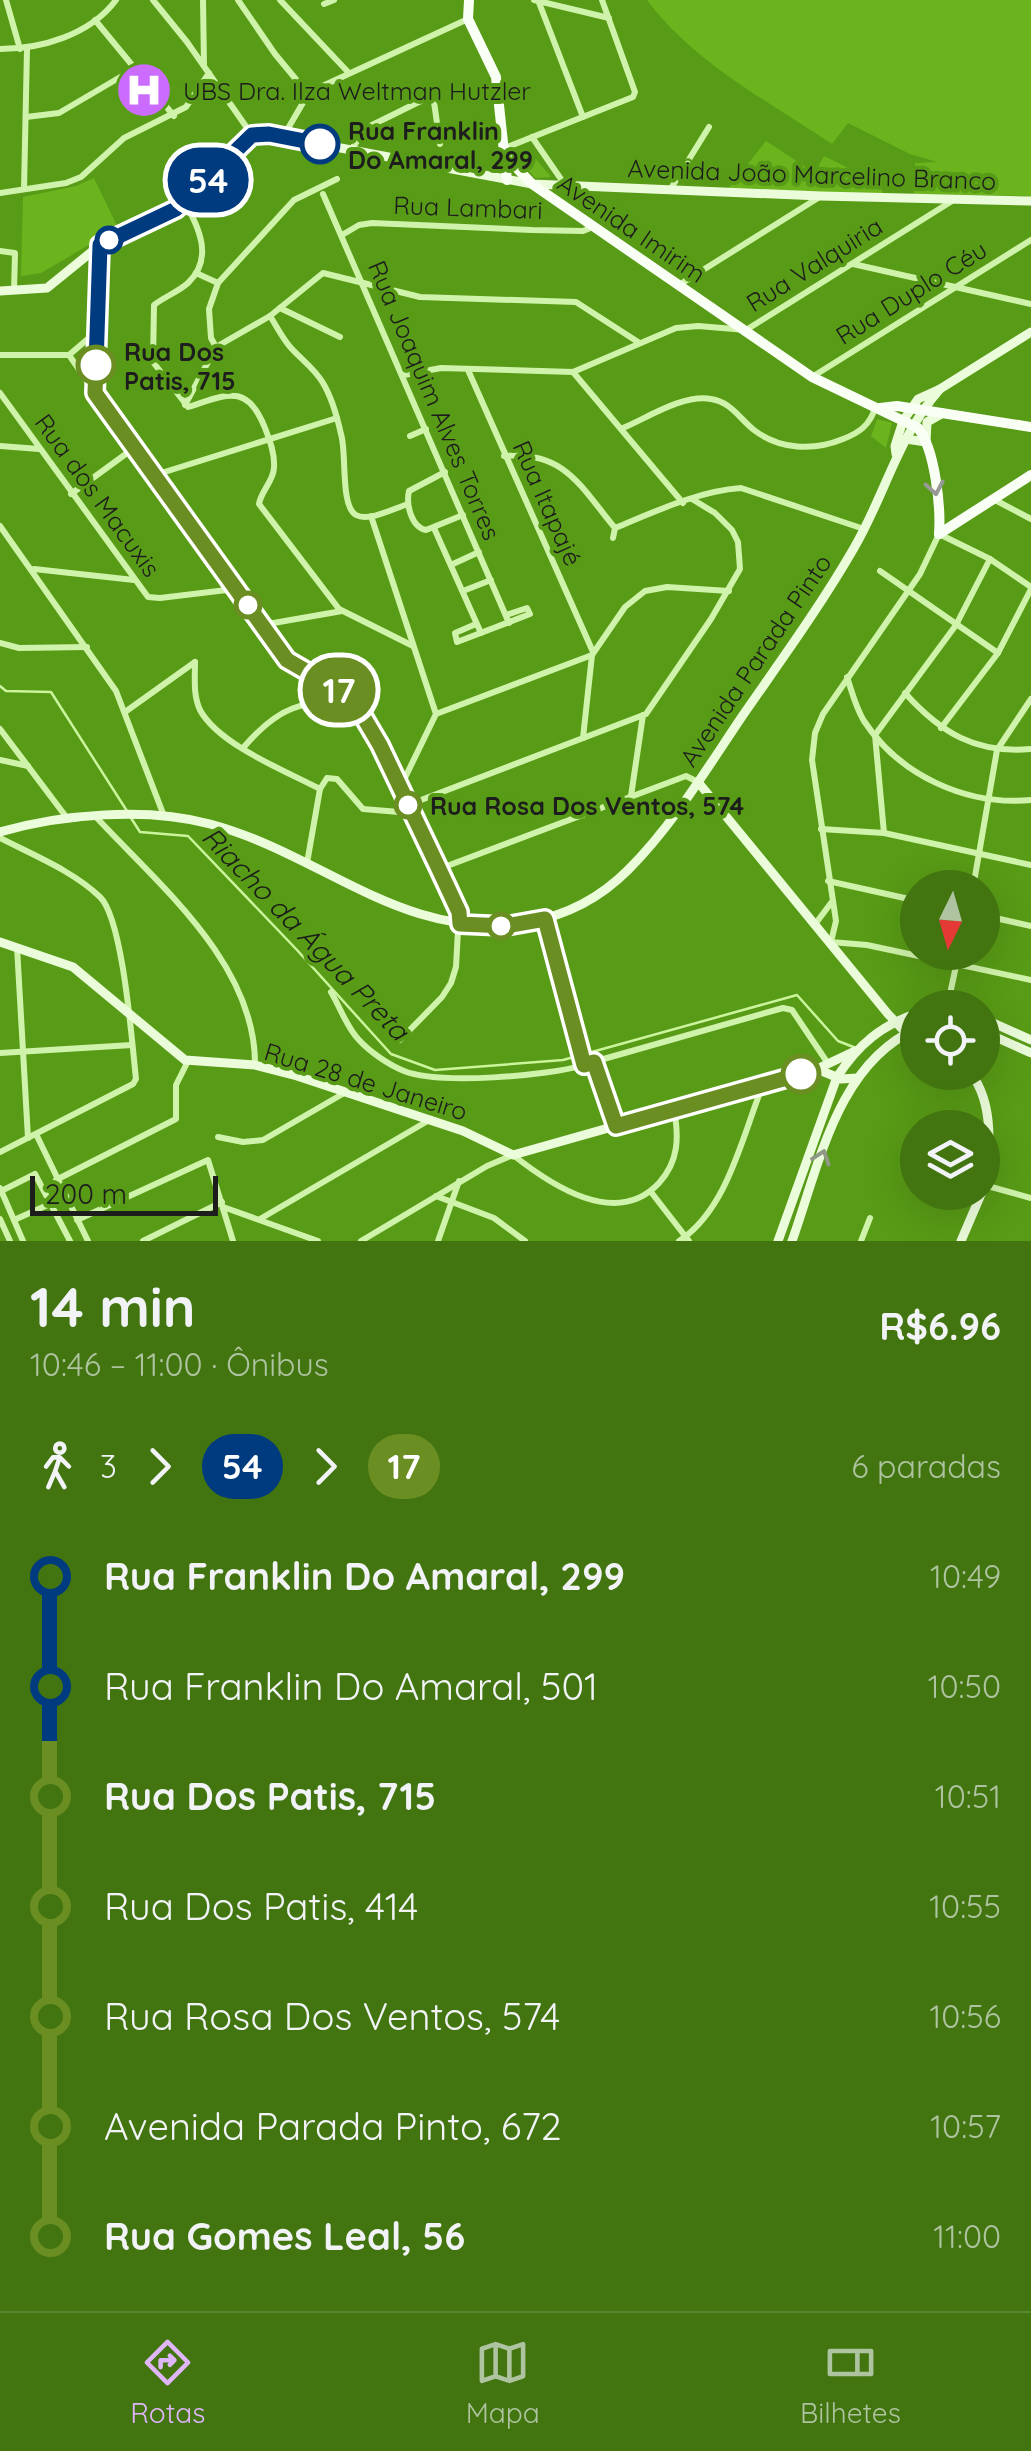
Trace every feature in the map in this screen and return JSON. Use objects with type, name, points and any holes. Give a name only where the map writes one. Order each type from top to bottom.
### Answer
[{"type":"main road","points":[[469,0],[468,19],[496,76],[507,180]]},
{"type":"main road","name":"Avenida Imirim","points":[[504,148],[512,164],[532,184],[679,285],[724,322],[746,330],[812,377],[908,424]]},
{"type":"main road","name":"Avenida Imirim","points":[[878,407],[892,405],[1031,427]]},
{"type":"main road","points":[[908,424],[921,431],[926,442],[938,502],[939,534],[1031,475]]},
{"type":"street","points":[[6,0],[24,49],[24,189]]},
{"type":"street","points":[[0,50],[44,46],[95,20],[116,0]]},
{"type":"street","points":[[0,291],[44,290],[100,245],[166,215],[185,202],[252,135],[204,65],[152,0]]},
{"type":"street","points":[[202,0],[204,65]]},
{"type":"street","points":[[238,0],[275,54],[309,94]]},
{"type":"street","points":[[280,0],[348,72]]},
{"type":"street","points":[[324,4],[334,0]]},
{"type":"street","points":[[537,0],[609,18]]},
{"type":"street","points":[[537,0],[583,118]]},
{"type":"street","points":[[504,148],[631,100],[634,95],[602,0]]},
{"type":"street","points":[[283,136],[309,94],[348,72],[468,19]]},
{"type":"street","points":[[95,20],[174,116]]},
{"type":"street","points":[[26,117],[74,106],[134,69]]},
{"type":"street","points":[[0,193],[74,180],[124,138],[174,116],[192,100],[209,73]]},
{"type":"street","points":[[351,150],[366,128],[433,95],[440,144]]},
{"type":"street","points":[[670,190],[709,127]]},
{"type":"street","name":"Avenida João Marcelino Branco","points":[[252,135],[283,136],[532,184],[1031,201]]},
{"type":"street","points":[[532,137],[565,184]]},
{"type":"street","points":[[216,347],[211,338],[208,309],[218,283],[294,200],[338,179]]},
{"type":"street","name":"Rua Joaquim Alves Torres","points":[[323,194],[508,619],[481,633]]},
{"type":"street","points":[[679,285],[821,196]]},
{"type":"street","name":"Rua Valquiria","points":[[746,330],[953,200]]},
{"type":"street","points":[[185,202],[202,239],[202,257],[188,282],[153,309],[153,362],[184,405],[189,407],[227,395],[244,397],[256,408],[269,439],[274,473],[259,504],[342,612],[414,646]]},
{"type":"street","name":"Rua Lambari","points":[[342,235],[372,223],[532,230],[594,227]]},
{"type":"street","name":"Rua Duplo Céu","points":[[812,377],[1031,240]]},
{"type":"street","points":[[95,393],[100,245]]},
{"type":"street","points":[[0,251],[14,252],[14,290]]},
{"type":"street","points":[[852,264],[1031,304]]},
{"type":"street","points":[[196,273],[218,283]]},
{"type":"street","points":[[184,405],[216,347],[270,316],[319,274],[420,297],[576,302],[638,342]]},
{"type":"street","points":[[280,308],[340,338]]},
{"type":"street","points":[[270,316],[285,341],[324,385],[346,458],[346,502],[356,515],[371,516],[408,504]]},
{"type":"street","points":[[404,375],[431,368],[573,372],[676,328],[724,322]]},
{"type":"street","points":[[0,355],[69,355],[96,330]]},
{"type":"street","name":"Avenida Parada Pinto","points":[[896,454],[896,442],[916,409],[1031,332]]},
{"type":"street","points":[[69,355],[292,665],[344,693],[357,706],[400,788],[459,912],[460,924],[451,983],[400,1040]]},
{"type":"street","name":"Rua Itapajé","points":[[468,370],[593,654]]},
{"type":"street","points":[[573,372],[688,501],[724,521],[738,542],[740,569],[729,591],[643,715],[632,796]]},
{"type":"street","points":[[906,439],[926,442],[927,422],[946,414],[938,404],[940,390]]},
{"type":"street","name":"Rua dos Macuxis","points":[[0,393],[134,580],[151,598],[235,589]]},
{"type":"street","points":[[623,428],[673,406],[704,398],[723,402],[755,430],[787,446],[818,446],[856,434],[870,422],[878,407]]},
{"type":"street","points":[[155,475],[337,418]]},
{"type":"street","name":"Avenida Parada Pinto","points":[[0,835],[68,818],[164,816],[224,828],[396,908],[460,924],[506,926],[545,919],[602,894],[650,846],[698,782],[853,550],[906,439],[908,424]]},
{"type":"street","points":[[410,436],[426,429]]},
{"type":"street","points":[[0,446],[40,448]]},
{"type":"street","points":[[71,494],[134,448]]},
{"type":"street","points":[[504,456],[537,455],[557,464],[615,528]]},
{"type":"street","points":[[445,472],[414,486],[408,504],[419,528],[434,528],[463,515]]},
{"type":"street","points":[[615,528],[724,489],[741,488],[864,529]]},
{"type":"street","points":[[994,500],[1031,519]]},
{"type":"street","points":[[371,516],[436,714]]},
{"type":"street","points":[[0,527],[116,691],[164,816]]},
{"type":"street","points":[[434,528],[481,633],[458,642],[456,633],[476,624]]},
{"type":"street","points":[[613,538],[615,528]]},
{"type":"street","points":[[830,942],[835,932],[812,760],[818,721],[908,590],[939,534],[990,559],[1031,588],[998,653],[940,728]]},
{"type":"street","points":[[452,564],[479,552]]},
{"type":"street","points":[[884,833],[875,735],[956,624],[990,559]]},
{"type":"street","points":[[33,569],[134,580]]},
{"type":"street","points":[[880,571],[998,653]]},
{"type":"street","points":[[464,592],[491,580]]},
{"type":"street","points":[[583,738],[593,654],[626,608],[644,591],[667,587],[729,591]]},
{"type":"street","points":[[262,625],[342,612]]},
{"type":"street","points":[[0,643],[19,648],[87,647]]},
{"type":"street","points":[[400,788],[436,714],[593,654]]},
{"type":"street","points":[[125,712],[195,662],[195,688],[201,712],[221,733],[320,790]]},
{"type":"street","points":[[848,678],[862,717],[875,735],[915,772],[989,800],[1031,800]]},
{"type":"street","points":[[905,693],[940,728],[968,744],[997,750],[1031,749]]},
{"type":"street","points":[[977,870],[997,750],[1031,699]]},
{"type":"street","points":[[243,748],[265,725],[299,705],[322,702],[357,706]]},
{"type":"street","points":[[307,864],[324,780],[334,777],[362,809],[410,809],[643,715]]},
{"type":"street","points":[[0,729],[68,818]]},
{"type":"street","points":[[0,760],[28,766]]},
{"type":"street","points":[[439,869],[686,776],[698,782],[900,1026]]},
{"type":"street","points":[[96,817],[212,942],[244,1009],[253,1042],[254,1065]]},
{"type":"street","points":[[821,829],[884,833],[1031,865]]},
{"type":"street","points":[[0,835],[72,877],[106,904],[116,930],[136,1079],[0,1152]]},
{"type":"street","points":[[828,882],[900,896]]},
{"type":"street","points":[[816,924],[832,902]]},
{"type":"street","points":[[545,919],[584,1065]]},
{"type":"street","points":[[1000,919],[1031,926]]},
{"type":"street","points":[[0,942],[72,967],[188,1061],[176,1086],[176,1119],[56,1180]]},
{"type":"street","points":[[830,942],[900,953]]},
{"type":"street","points":[[17,947],[32,1136],[88,1241]]},
{"type":"street","points":[[984,970],[1031,980]]},
{"type":"street","points":[[331,992],[358,1040],[408,1073],[464,1078],[546,1074],[778,1009],[792,1010],[827,1062]]},
{"type":"street","points":[[361,1241],[460,1181],[512,1155],[817,1069],[854,1052],[900,1019]]},
{"type":"street","points":[[1000,1026],[1031,1040]]},
{"type":"street","points":[[1010,1043],[1016,1040],[1016,1033]]},
{"type":"street","points":[[792,1241],[836,1118],[867,1066],[900,1036]]},
{"type":"street","points":[[1000,1039],[1031,1053]]},
{"type":"street","points":[[0,1053],[132,1045]]},
{"type":"street","points":[[854,1052],[854,1062],[867,1066]]},
{"type":"street","points":[[778,1241],[837,1077],[854,1052]]},
{"type":"street","name":"Rua 28 de Janeiro","points":[[188,1061],[254,1065],[431,1119],[512,1155]]},
{"type":"street","points":[[594,1062],[616,1126]]},
{"type":"street","points":[[817,1069],[850,1080],[859,1077]]},
{"type":"street","points":[[651,1192],[685,1240],[722,1190],[764,1084]]},
{"type":"street","points":[[218,1138],[263,1140],[346,1092]]},
{"type":"street","points":[[512,1155],[556,1185],[597,1202],[615,1204],[637,1199],[651,1192],[668,1174],[678,1140],[674,1110]]},
{"type":"street","points":[[260,1219],[431,1119]]},
{"type":"street","points":[[77,1220],[208,1160],[233,1241]]},
{"type":"street","points":[[23,1241],[1,1190],[34,1174],[70,1241]]},
{"type":"street","points":[[438,1241],[460,1181]]},
{"type":"street","points":[[1000,1193],[1031,1198]]},
{"type":"street","points":[[434,1196],[494,1218],[525,1241]]},
{"type":"street","points":[[14,1220],[52,1203]]},
{"type":"street","points":[[143,1241],[223,1204],[318,1241]]},
{"type":"street","points":[[961,1241],[974,1210]]},
{"type":"street","points":[[0,1218],[10,1241]]},
{"type":"street","points":[[862,1241],[870,1218]]},
{"type":"green space","points":[[647,0],[1031,0],[1031,196],[914,194],[915,163],[937,162],[910,154],[848,123],[832,144],[709,62]]},
{"type":"green space","points":[[766,141],[815,173],[824,156],[881,184],[883,195],[728,189]]},
{"type":"green space","points":[[526,147],[551,177],[535,178],[513,152]]},
{"type":"green space","points":[[94,178],[118,228],[41,273],[21,276],[23,197],[76,186]]},
{"type":"green space","points":[[877,419],[892,423],[886,448],[871,436]]},
{"type":"waterway","name":"Riacho da Água Preta","points":[[0,686],[6,691],[51,692],[127,811]]},
{"type":"waterway","name":"Riacho da Água Preta","points":[[131,818],[140,832],[188,836],[391,1054],[435,1070],[563,1060],[797,995],[838,1041],[856,1048]]},
{"type":"bus line","name":"54","points":[[96,365],[100,245],[176,209],[252,135],[269,134],[320,144]]},
{"type":"bus line","name":"17","points":[[96,365],[95,393],[287,660],[344,693],[357,706],[380,745],[439,869],[459,912],[460,924],[506,926],[545,919],[584,1065],[594,1062],[616,1126],[801,1074]]},
{"type":"place","name":"UBS Dra. Ilza Weltman Hutzler","points":[[144,90]]},
{"type":"place","name":"Rua Franklin Do Amaral, 299","points":[[320,144]]},
{"type":"place","name":"Rua Dos Patis, 715","points":[[96,365]]},
{"type":"place","name":"Rua Rosa Dos Ventos, 574","points":[[408,805]]}]
